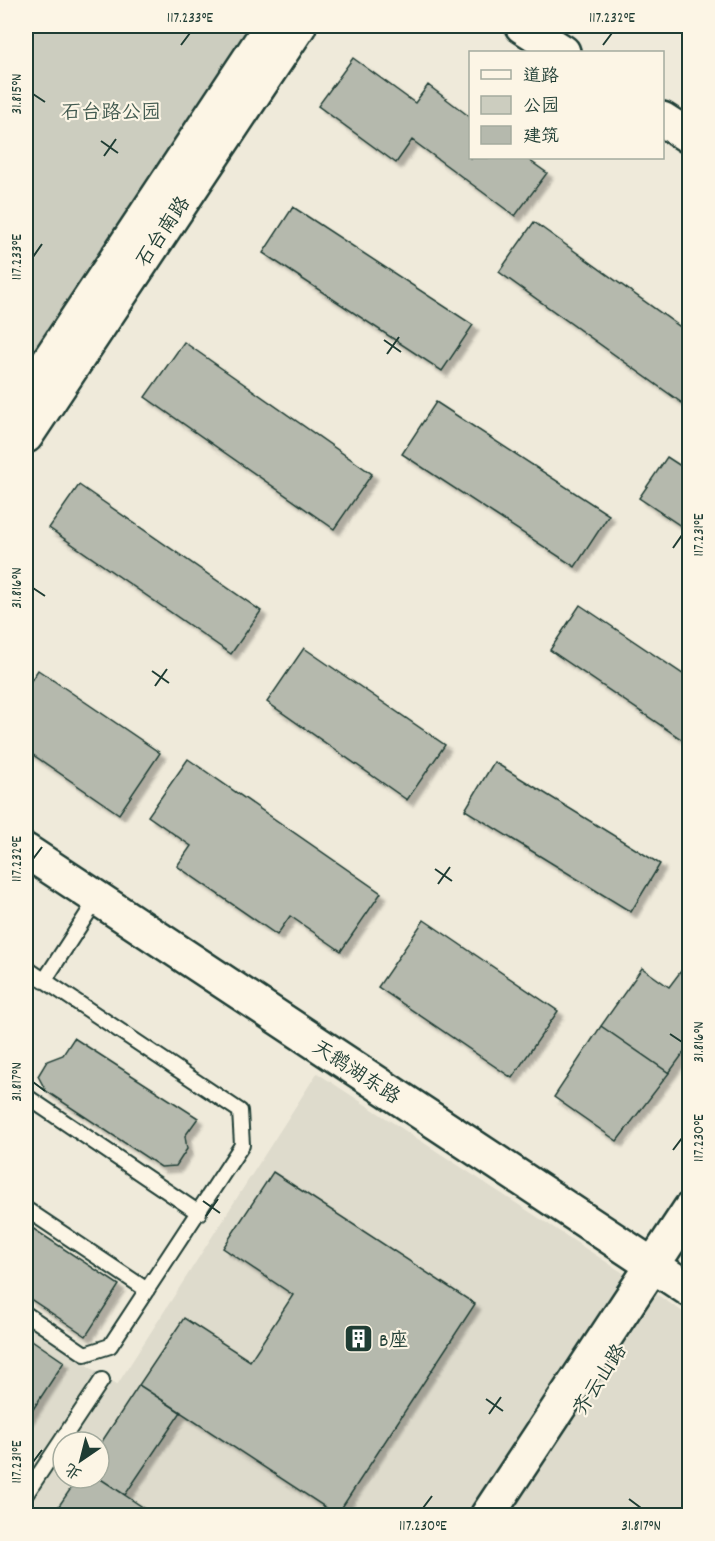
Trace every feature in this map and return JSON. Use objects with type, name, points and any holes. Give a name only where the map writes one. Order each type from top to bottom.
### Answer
[{"type":"street","name":"石台南路","points":[[26,395],[271,26]]},
{"type":"street","name":"石台南路","points":[[26,436],[299,26]]},
{"type":"street","points":[[522,26],[560,51]]},
{"type":"street","points":[[664,120],[690,137]]},
{"type":"street","name":"天鹅湖东路","points":[[26,851],[670,1277]]},
{"type":"street","points":[[487,1515],[670,1277],[690,1209]]},
{"type":"street","name":"齐云山路","points":[[509,1515],[670,1277],[690,1242]]},
{"type":"lane","points":[[44,981],[97,899]]},
{"type":"lane","points":[[26,968],[240,1111],[242,1145],[110,1346],[85,1354],[26,1314]]},
{"type":"lane","points":[[26,1096],[199,1213]]},
{"type":"lane","points":[[26,1209],[147,1290]]},
{"type":"lane","points":[[26,1494],[102,1380]]},
{"type":"shaded area","points":[[317,1073],[640,1284],[487,1515],[26,1515],[26,1326],[117,1385]]},
{"type":"shaded area","points":[[656,1294],[689,1316],[689,1515],[509,1515]]},
{"type":"green space","name":"石台路公园","points":[[26,26],[271,26],[26,395]]},
{"type":"building","points":[[353,58],[415,103],[428,85],[469,116],[469,159],[527,159],[547,173],[515,216],[412,140],[396,163],[318,106]]},
{"type":"building","points":[[293,207],[473,325],[442,371],[263,253]]},
{"type":"building","points":[[534,222],[690,334],[690,393],[682,403],[499,272]]},
{"type":"building","points":[[184,342],[372,474],[334,529],[145,397]]},
{"type":"building","points":[[436,402],[609,515],[575,567],[402,454]]},
{"type":"building","points":[[667,457],[690,472],[690,532],[639,498]]},
{"type":"building","points":[[79,485],[261,611],[231,654],[49,528]]},
{"type":"building","points":[[580,605],[690,679],[690,745],[550,650]]},
{"type":"building","points":[[304,648],[445,745],[407,800],[267,702]]},
{"type":"building","points":[[38,670],[160,753],[119,814],[26,750],[26,688]]},
{"type":"building","points":[[188,759],[381,893],[341,951],[290,916],[277,935],[177,866],[191,846],[148,816]]},
{"type":"building","points":[[494,762],[660,864],[631,912],[465,810]]},
{"type":"building","points":[[424,920],[558,1011],[512,1078],[378,987]]},
{"type":"building","points":[[690,959],[690,1044],[669,1073],[601,1026],[642,968],[669,987]]},
{"type":"building","points":[[601,1026],[669,1073],[617,1141],[554,1097]]},
{"type":"building","points":[[74,1038],[198,1118],[185,1136],[187,1149],[176,1166],[161,1167],[46,1091],[38,1076],[47,1061],[63,1055]]},
{"type":"building","name":"B座","points":[[273,1172],[475,1304],[337,1515],[139,1385],[184,1318],[250,1361],[293,1295],[223,1248]]},
{"type":"building","points":[[26,1224],[119,1285],[86,1336],[26,1296]]},
{"type":"building","points":[[26,1336],[64,1362],[26,1420]]},
{"type":"building","points":[[139,1385],[181,1412],[125,1495],[111,1486],[109,1430]]},
{"type":"building","points":[[111,1486],[156,1516],[52,1516],[70,1490],[111,1490]]},
{"type":"place","name":"B座","points":[[358,1339]]}]
